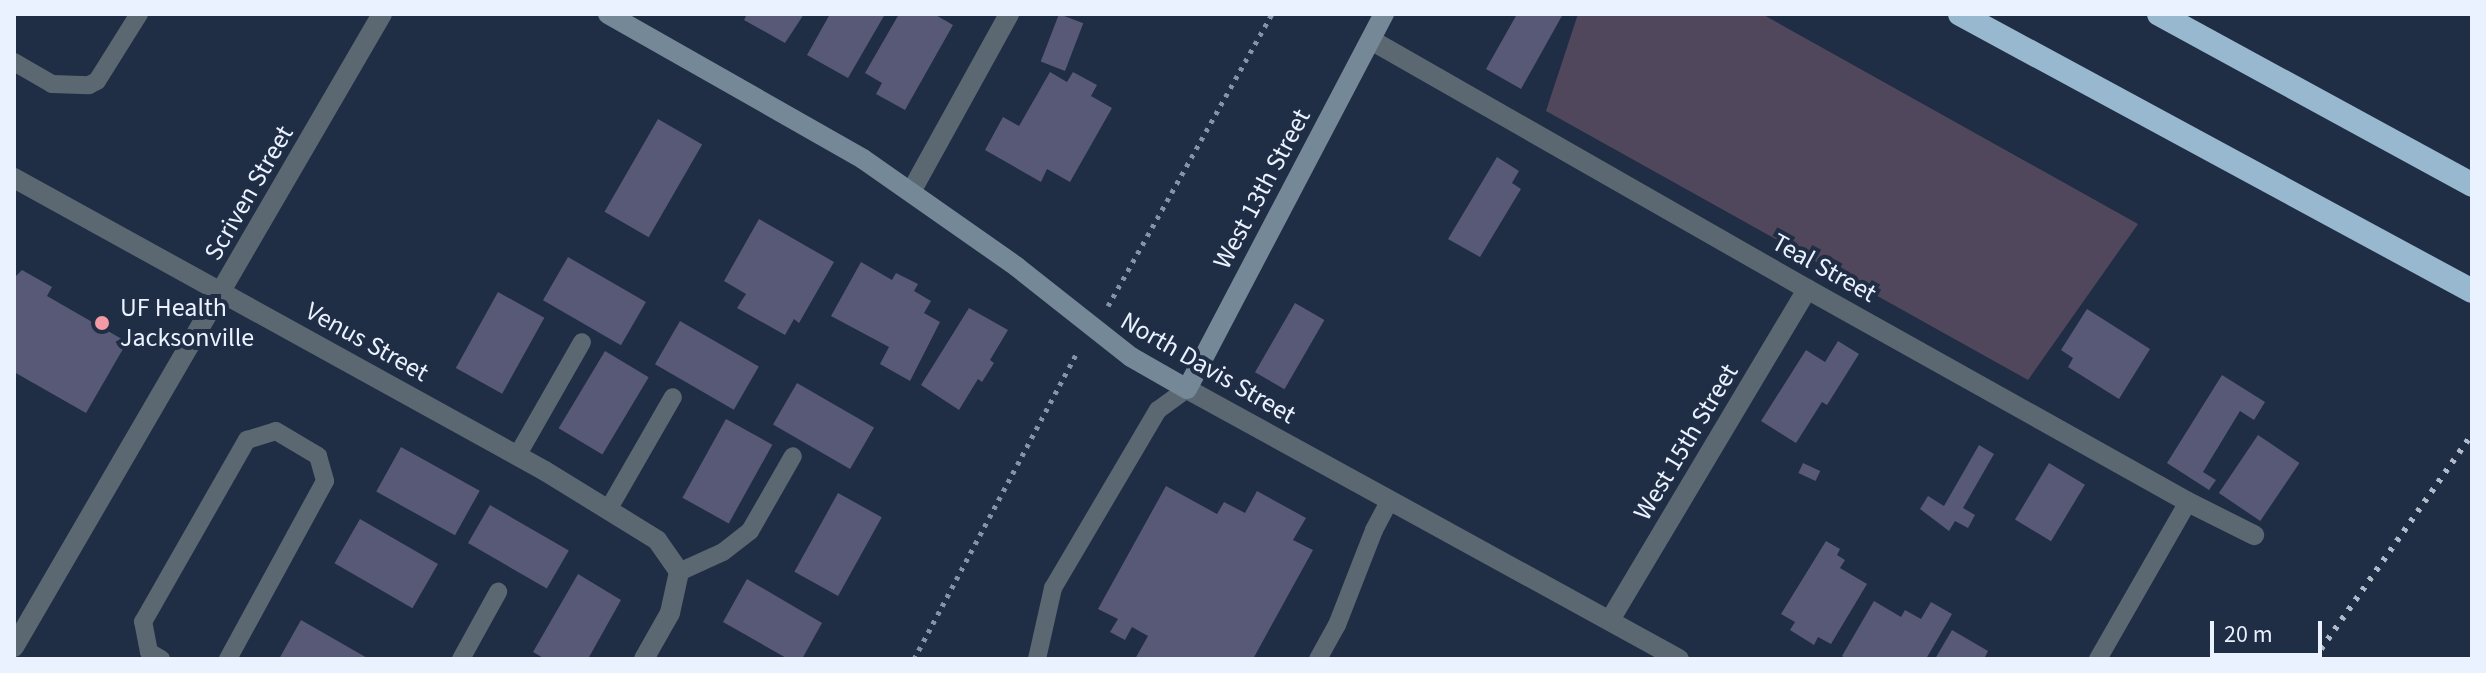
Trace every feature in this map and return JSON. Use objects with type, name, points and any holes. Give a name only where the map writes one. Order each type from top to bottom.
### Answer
[{"type":"highway","points":[[1960,14],[2472,291]]},
{"type":"highway","points":[[2159,14],[2472,185]]},
{"type":"street","name":"Scriven Street","points":[[14,647],[382,14]]},
{"type":"street","name":"North Davis Street","points":[[608,14],[812,128],[912,190],[1131,357],[1610,620],[1644,651],[1679,659]]},
{"type":"street","points":[[912,190],[1009,14]]},
{"type":"street","name":"West 13th Street","points":[[1187,389],[1384,14]]},
{"type":"street","name":"Teal Street","points":[[1371,40],[1807,289],[2188,502],[2254,535]]},
{"type":"street","name":"Venus Street","points":[[14,178],[517,456],[657,540],[679,572]]},
{"type":"street","name":"West 15th Street","points":[[1610,620],[1807,289]]},
{"type":"street","points":[[650,657],[670,613],[679,572]]},
{"type":"lane","points":[[14,62],[52,84],[89,85],[97,81],[139,14]]},
{"type":"lane","points":[[517,456],[582,342]]},
{"type":"lane","points":[[1037,659],[1053,588],[1158,410],[1187,389]]},
{"type":"lane","points":[[608,510],[673,397]]},
{"type":"lane","points":[[161,659],[149,652],[143,622],[247,440],[276,431],[318,456],[325,481],[228,659]]},
{"type":"lane","points":[[679,572],[723,552],[750,531],[793,456]]},
{"type":"lane","points":[[1318,659],[1337,625],[1374,530],[1390,500]]},
{"type":"lane","points":[[2098,659],[2188,502]]},
{"type":"lane","points":[[461,659],[498,592]]},
{"type":"path","points":[[1105,311],[1272,14]]},
{"type":"path","points":[[914,659],[1031,444],[1054,391],[1083,343]]},
{"type":"shaded area","points":[[1578,14],[1762,14],[2138,224],[2028,380],[1546,111]]},
{"type":"building","points":[[747,14],[804,14],[785,43],[744,20]]},
{"type":"building","points":[[830,14],[885,14],[848,78],[807,55]]},
{"type":"building","points":[[899,14],[934,14],[953,25],[905,110],[876,94],[882,83],[865,73]]},
{"type":"building","points":[[1059,14],[1083,23],[1065,71],[1041,62]]},
{"type":"building","points":[[1517,14],[1563,14],[1521,89],[1486,69]]},
{"type":"building","points":[[1050,72],[1067,82],[1073,72],[1097,85],[1091,96],[1112,108],[1070,182],[1047,169],[1041,182],[985,150],[1003,117],[1019,126]]},
{"type":"building","points":[[658,119],[702,144],[649,237],[604,212]]},
{"type":"building","points":[[1497,157],[1519,171],[1512,183],[1521,189],[1480,257],[1448,239]]},
{"type":"building","points":[[759,219],[834,262],[799,323],[794,319],[785,335],[737,308],[746,294],[724,281]]},
{"type":"building","points":[[568,257],[646,302],[621,345],[543,300]]},
{"type":"building","points":[[861,262],[892,280],[896,273],[918,284],[914,291],[931,301],[924,313],[940,322],[910,381],[880,364],[889,347],[831,316]]},
{"type":"building","points":[[22,270],[52,287],[47,296],[127,342],[86,413],[14,372],[14,278]]},
{"type":"building","points":[[498,292],[544,318],[502,394],[456,368]]},
{"type":"building","points":[[1295,303],[1324,320],[1284,389],[1255,372]]},
{"type":"building","points":[[969,308],[1008,330],[990,360],[994,363],[982,382],[978,379],[959,410],[921,385]]},
{"type":"building","points":[[2087,309],[2150,349],[2119,399],[2068,367],[2073,358],[2061,350]]},
{"type":"building","points":[[680,321],[759,366],[734,410],[655,364]]},
{"type":"building","points":[[1838,341],[1859,354],[1827,405],[1822,402],[1796,443],[1761,421],[1806,350],[1825,362]]},
{"type":"building","points":[[605,351],[649,377],[602,454],[559,428]]},
{"type":"building","points":[[2222,375],[2265,402],[2254,420],[2240,411],[2203,472],[2216,480],[2209,490],[2167,463]]},
{"type":"building","points":[[797,383],[874,427],[850,469],[773,425]]},
{"type":"building","points":[[726,419],[772,445],[729,523],[682,498]]},
{"type":"building","points":[[2258,435],[2299,463],[2260,521],[2219,493]]},
{"type":"building","points":[[1979,445],[1994,454],[1963,508],[1975,515],[1968,528],[1955,521],[1949,531],[1920,509],[1928,496],[1944,506]]},
{"type":"building","points":[[401,447],[480,491],[455,535],[376,492]]},
{"type":"building","points":[[1803,463],[1820,471],[1816,481],[1798,473]]},
{"type":"building","points":[[2049,463],[2085,485],[2051,541],[2015,520]]},
{"type":"building","points":[[1166,486],[1217,514],[1224,502],[1245,513],[1257,491],[1306,518],[1293,540],[1313,550],[1253,659],[1135,659],[1148,636],[1132,627],[1125,640],[1110,632],[1118,619],[1098,609]]},
{"type":"building","points":[[838,493],[882,517],[838,596],[794,572]]},
{"type":"building","points":[[490,505],[569,550],[547,589],[468,543]]},
{"type":"building","points":[[360,519],[438,564],[412,608],[334,563]]},
{"type":"building","points":[[1826,541],[1840,549],[1837,555],[1845,560],[1840,568],[1867,584],[1831,644],[1818,637],[1814,645],[1790,630],[1795,622],[1781,614]]},
{"type":"building","points":[[578,574],[621,600],[588,659],[545,659],[533,652]]},
{"type":"building","points":[[747,579],[822,623],[802,659],[788,659],[723,622]]},
{"type":"building","points":[[1874,601],[1901,617],[1905,610],[1921,619],[1931,602],[1952,614],[1926,659],[1847,659],[1842,656]]},
{"type":"building","points":[[301,620],[369,659],[279,659]]},
{"type":"building","points":[[1952,630],[1988,651],[1984,659],[1935,659]]},
{"type":"railway","points":[[2314,659],[2472,434]]},
{"type":"place","name":"UF Health Jacksonville","points":[[102,323]]}]
